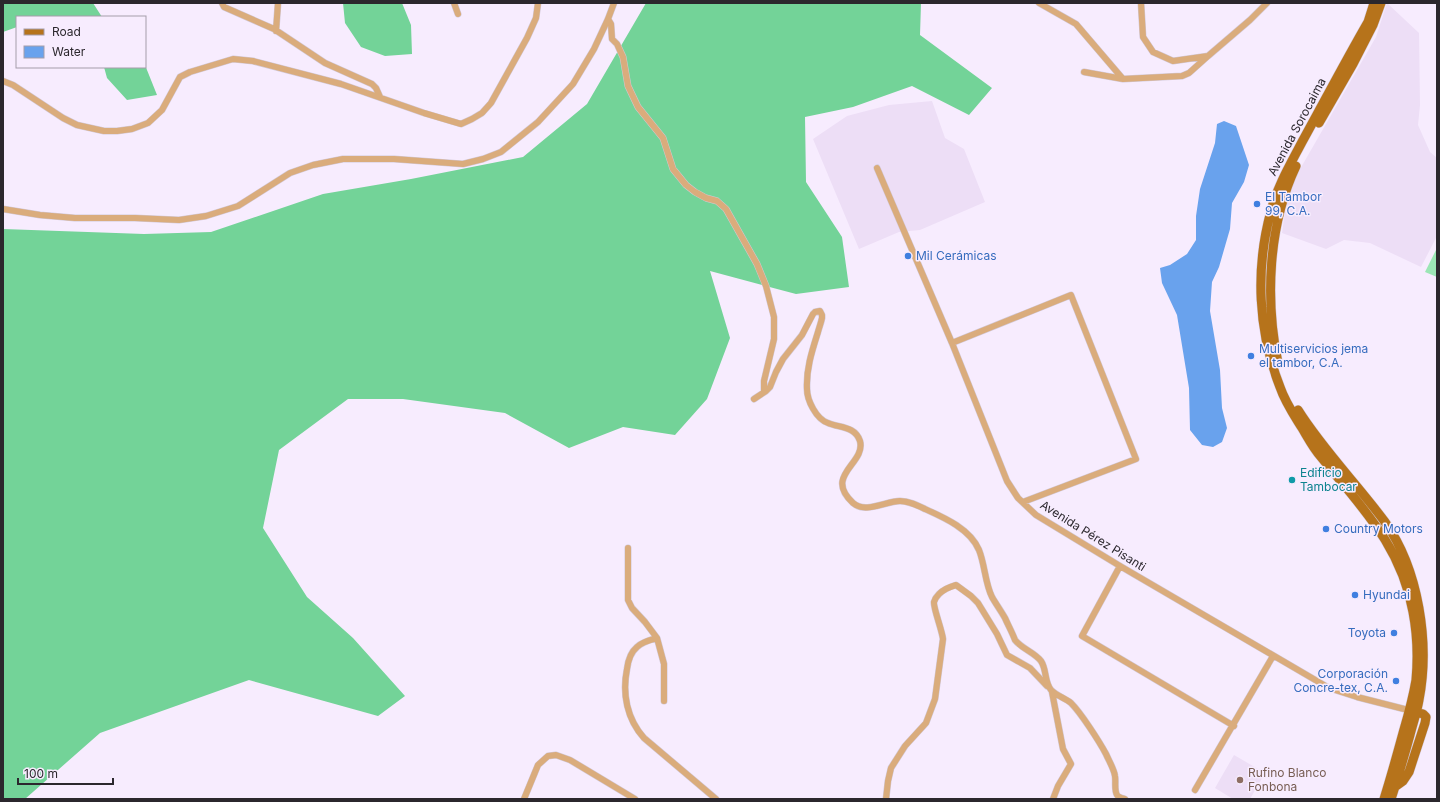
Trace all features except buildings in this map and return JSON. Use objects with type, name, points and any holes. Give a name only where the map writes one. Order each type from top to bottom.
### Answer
[{"type":"main road","name":"Avenida Sorocaima","points":[[1370,24],[1374,3]]},
{"type":"main road","name":"Avenida Sorocaima","points":[[1381,3],[1292,161],[1277,192],[1270,212],[1260,272],[1261,301],[1265,332],[1271,361],[1280,388],[1319,455],[1380,530],[1396,559],[1406,584],[1413,613],[1416,646],[1416,678],[1413,711],[1384,799]]},
{"type":"main road","points":[[1391,799],[1396,786],[1403,781],[1409,772],[1425,724],[1426,717],[1423,714],[1413,711]]},
{"type":"street","points":[[222,3],[224,7],[276,31],[325,63],[372,84],[376,88],[380,97]]},
{"type":"street","points":[[276,31],[278,3]]},
{"type":"street","points":[[454,3],[458,14]]},
{"type":"street","points":[[3,81],[13,85],[63,118],[77,125],[104,131],[117,131],[132,129],[148,123],[162,110],[180,77],[190,72],[233,59],[253,61],[341,84],[451,122],[461,124],[482,113],[491,103],[527,38],[536,18],[538,3]]},
{"type":"street","points":[[3,209],[40,215],[75,218],[179,220],[206,216],[238,206],[290,173],[313,165],[343,159],[394,159],[463,164],[483,160],[501,152],[538,122],[573,84],[594,49],[614,3]]},
{"type":"street","points":[[1039,3],[1076,24],[1123,79]]},
{"type":"street","points":[[1141,3],[1143,37],[1153,52],[1173,61],[1208,56]]},
{"type":"street","points":[[1084,72],[1123,79],[1182,76],[1189,73],[1250,20],[1267,3]]},
{"type":"street","points":[[608,19],[611,24],[612,39],[617,44],[623,57],[628,86],[638,107],[663,138],[673,169],[686,185],[695,192],[716,201],[726,209],[757,264],[766,286],[774,318],[774,339],[764,381],[764,392]]},
{"type":"street","name":"Avenida Pérez Pisanti","points":[[877,168],[952,343],[1007,481],[1023,502],[1036,515],[1120,566],[1329,688],[1357,697],[1413,711]]},
{"type":"street","points":[[952,343],[1070,295],[1136,459],[1023,502]]},
{"type":"street","points":[[754,399],[770,387],[783,359],[802,335],[813,314],[820,311],[822,318],[809,361],[807,377],[808,396],[814,410],[822,420],[826,423],[848,428],[854,431],[860,442],[859,454],[849,466],[842,485],[848,497],[856,505],[862,507],[872,507],[896,501],[909,502],[944,517],[966,532],[979,550],[992,597],[1019,644],[1036,656],[1040,661],[1044,670],[1046,682],[1051,690],[1063,749],[1071,764],[1058,786],[1053,799]]},
{"type":"street","points":[[628,548],[628,600],[632,608],[645,622],[656,638],[664,664],[664,701]]},
{"type":"street","points":[[1120,566],[1082,636],[1234,726]]},
{"type":"street","points":[[886,799],[891,768],[905,746],[926,723],[935,699],[943,639],[942,629],[934,607],[935,598],[943,590],[956,585],[978,603],[997,634],[1006,655],[1030,668],[1056,695],[1069,701],[1077,709],[1106,753],[1114,773],[1116,793],[1118,796],[1125,799]]},
{"type":"street","points":[[656,638],[643,642],[637,646],[630,657],[624,690],[628,709],[636,726],[644,738],[716,799]]},
{"type":"street","points":[[1195,790],[1234,726],[1273,656]]},
{"type":"street","points":[[524,799],[538,765],[548,756],[556,755],[570,760],[635,799]]},
{"type":"shaded area","points":[[1387,3],[1419,33],[1420,105],[1418,125],[1430,152],[1437,158],[1437,236],[1421,267],[1370,243],[1344,240],[1326,249],[1282,233],[1288,190],[1376,37]]},
{"type":"shaded area","points":[[932,101],[945,138],[964,149],[985,202],[920,230],[899,232],[859,249],[813,139],[847,116],[889,105]]},
{"type":"shaded area","name":"Rufino Blanco Fonbona","points":[[1234,755],[1265,773],[1250,799],[1233,799],[1215,788]]},
{"type":"green space","points":[[3,3],[93,3],[101,16],[16,16],[16,27],[3,32]]},
{"type":"green space","points":[[343,3],[402,3],[411,25],[412,54],[385,56],[361,47],[345,23]]},
{"type":"green space","points":[[646,3],[921,3],[920,35],[992,88],[969,115],[912,86],[853,107],[805,117],[806,182],[842,237],[849,287],[796,294],[710,271],[730,338],[707,399],[675,435],[623,427],[569,448],[505,413],[403,399],[348,399],[279,450],[263,528],[307,597],[353,638],[405,696],[378,716],[249,680],[100,733],[25,799],[3,799],[3,229],[144,234],[211,232],[323,194],[411,179],[523,157],[587,104]]},
{"type":"green space","points":[[104,68],[146,68],[157,95],[127,100],[107,78]]},
{"type":"green space","points":[[1437,248],[1437,277],[1425,272]]},
{"type":"water","points":[[1224,121],[1236,126],[1249,165],[1244,182],[1232,203],[1230,229],[1219,267],[1212,282],[1210,311],[1220,370],[1222,408],[1227,428],[1222,442],[1213,447],[1202,445],[1190,430],[1189,388],[1177,315],[1162,283],[1160,268],[1170,265],[1187,254],[1196,240],[1196,216],[1200,189],[1215,143],[1217,124]]},
{"type":"place","name":"El Tambor 99, C.A.","points":[[1257,204]]},
{"type":"place","name":"Mil Cerámicas","points":[[908,256]]},
{"type":"place","name":"Multiservicios jema el tambor, C.A.","points":[[1251,356]]},
{"type":"place","name":"Edificio Tambocar","points":[[1292,480]]},
{"type":"place","name":"Country Motors","points":[[1326,529]]},
{"type":"place","name":"Hyundai","points":[[1355,595]]},
{"type":"place","name":"Toyota","points":[[1394,633]]},
{"type":"place","name":"Corporación Concre-tex, C.A.","points":[[1396,681]]},
{"type":"place","name":"Rufino Blanco Fonbona","points":[[1240,780]]}]
